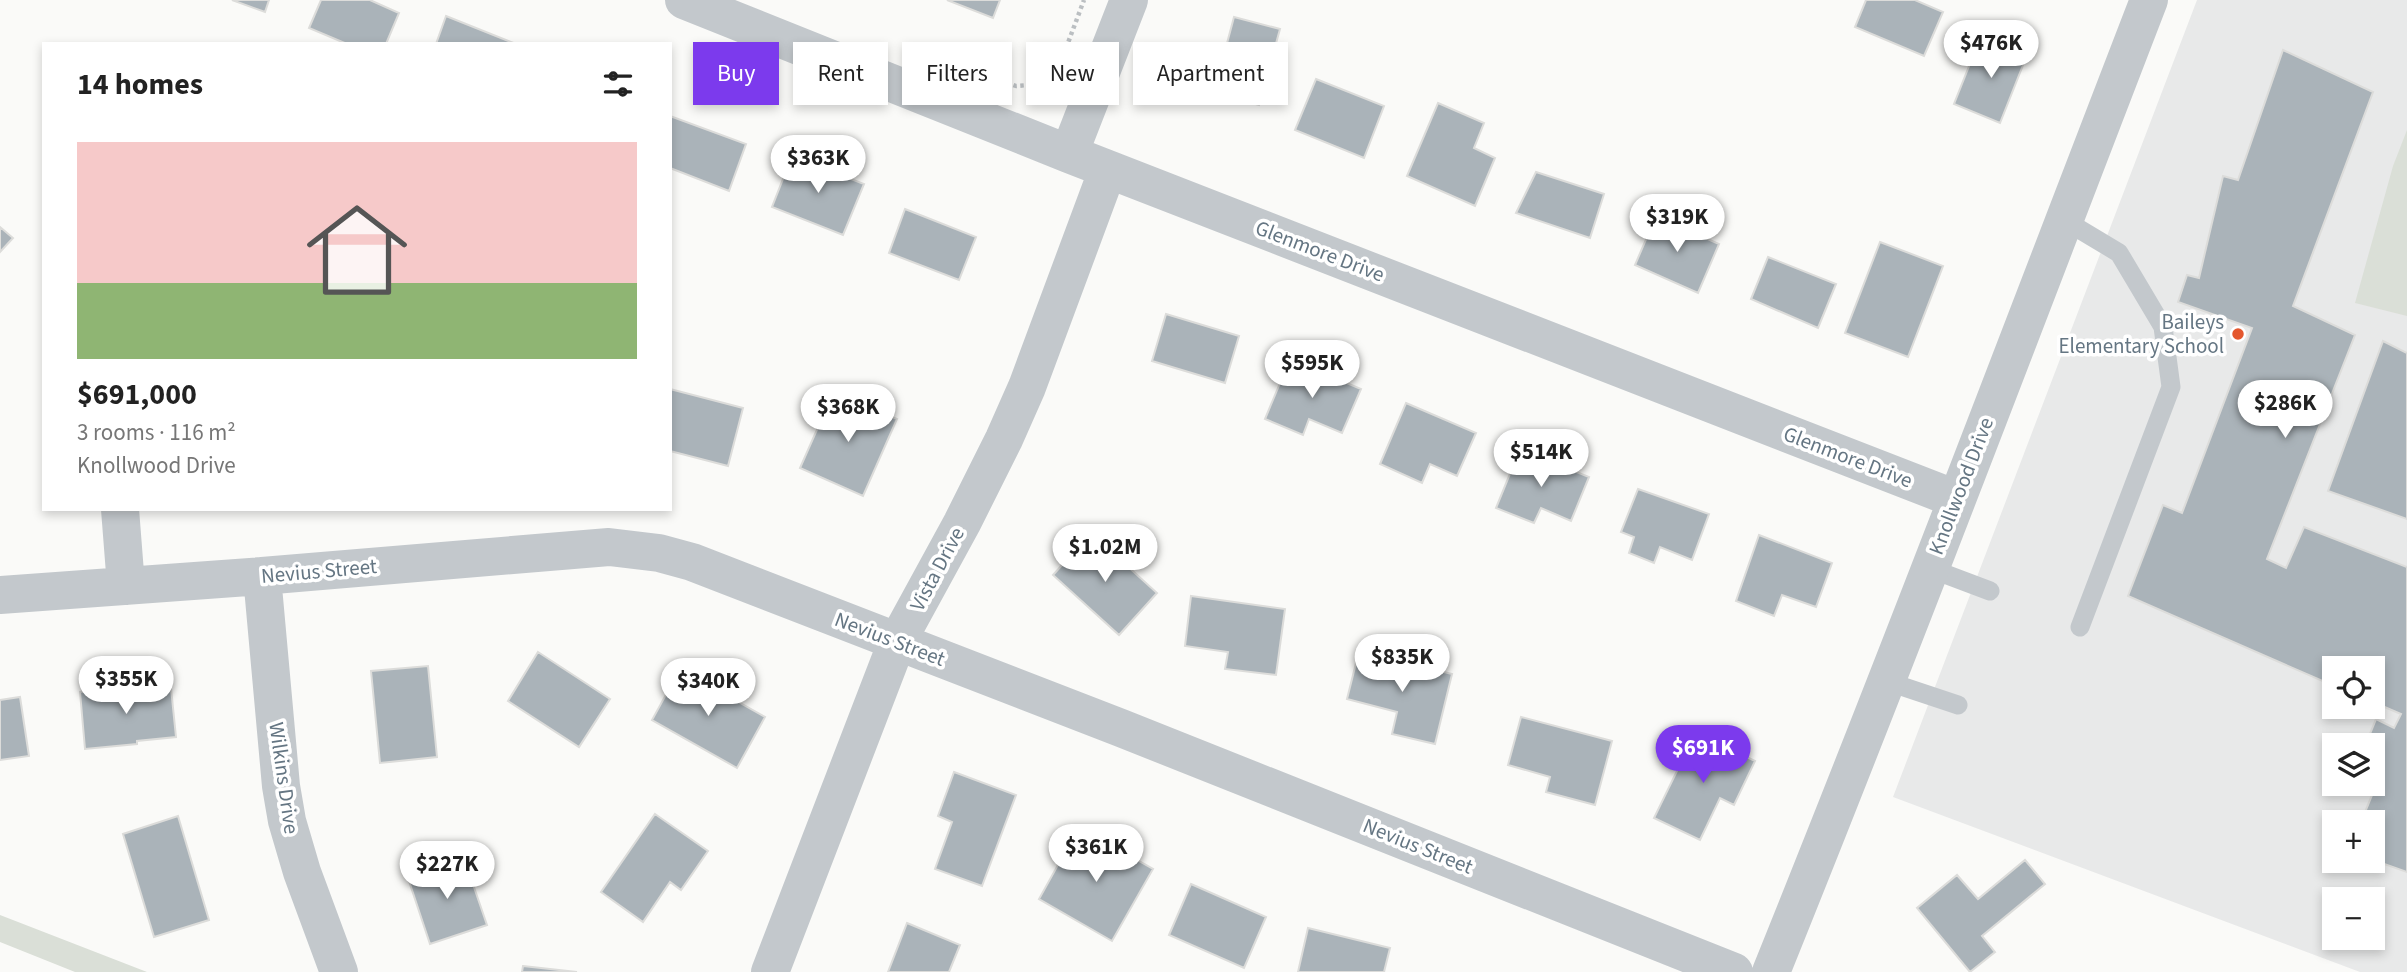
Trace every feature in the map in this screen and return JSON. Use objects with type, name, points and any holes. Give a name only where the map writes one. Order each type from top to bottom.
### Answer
[{"type":"street","name":"Glenmore Drive","points":[[684,0],[1069,154],[1956,499]]},
{"type":"street","points":[[1069,154],[1129,0]]},
{"type":"street","name":"Knollwood Drive","points":[[1771,972],[1866,738],[2149,0]]},
{"type":"street","name":"Vista Drive","points":[[770,972],[897,642],[1004,439],[1027,387],[1108,169]]},
{"type":"street","points":[[120,511],[126,586]]},
{"type":"street","name":"Nevius Street","points":[[0,595],[609,547],[659,553],[692,562],[1121,727],[1734,972]]},
{"type":"street","name":"Wilkins Drive","points":[[262,576],[281,786],[287,821],[302,872],[339,972]]},
{"type":"lane","points":[[2064,220],[2119,253],[2163,327],[2171,387],[2080,627]]},
{"type":"lane","points":[[1929,568],[1990,591]]},
{"type":"lane","points":[[1886,681],[1958,705]]},
{"type":"path","points":[[1012,85],[1053,83],[1084,0]]},
{"type":"shaded area","name":"Baileys Elementary School","points":[[2197,0],[2407,0],[2407,972],[2360,972],[1893,797]]},
{"type":"shaded area","points":[[2407,130],[2407,316],[2355,303],[2393,166]]},
{"type":"shaded area","points":[[0,915],[147,972],[75,972],[0,942]]},
{"type":"building","points":[[232,0],[269,0],[265,12]]},
{"type":"building","points":[[321,0],[370,0],[399,13],[387,42],[342,42],[309,28]]},
{"type":"building","points":[[947,0],[1000,0],[993,18]]},
{"type":"building","points":[[1866,0],[1915,0],[1943,12],[1924,56],[1855,27]]},
{"type":"building","points":[[446,16],[511,42],[437,42]]},
{"type":"building","points":[[1234,17],[1280,29],[1276,42],[1227,42]]},
{"type":"building","points":[[1981,36],[2027,55],[2000,123],[1954,104]]},
{"type":"building","points":[[2283,50],[2373,92],[2293,306],[2355,335],[2267,559],[2286,568],[2304,527],[2407,567],[2407,872],[2385,864],[2385,810],[2366,810],[2372,796],[2385,796],[2385,733],[2370,733],[2376,719],[2394,728],[2401,714],[2385,707],[2385,656],[2322,656],[2322,681],[2128,596],[2163,505],[2182,513],[2252,328],[2178,302],[2187,275],[2199,278],[2223,176],[2238,180]]},
{"type":"building","points":[[1316,79],[1384,106],[1364,158],[1295,130]]},
{"type":"building","points":[[1438,103],[1484,123],[1474,148],[1495,158],[1475,206],[1407,176]]},
{"type":"building","points":[[672,117],[746,144],[729,191],[672,169]]},
{"type":"building","points":[[792,156],[864,184],[843,235],[772,207]]},
{"type":"building","points":[[1536,172],[1604,194],[1590,238],[1516,213]]},
{"type":"building","points":[[905,209],[976,237],[959,280],[889,253]]},
{"type":"building","points":[[1656,216],[1719,244],[1698,293],[1635,265]]},
{"type":"building","points":[[0,227],[13,238],[0,252]]},
{"type":"building","points":[[1880,242],[1943,266],[1908,357],[1845,333]]},
{"type":"building","points":[[1768,257],[1836,284],[1818,328],[1751,299]]},
{"type":"building","points":[[1166,314],[1239,336],[1225,383],[1152,361]]},
{"type":"building","points":[[2383,341],[2407,353],[2407,519],[2328,491]]},
{"type":"building","points":[[1290,359],[1361,389],[1342,433],[1309,419],[1303,435],[1265,419]]},
{"type":"building","points":[[672,390],[743,408],[728,466],[672,452]]},
{"type":"building","points":[[834,391],[897,419],[863,496],[800,468]]},
{"type":"building","points":[[1406,403],[1476,433],[1457,476],[1430,464],[1422,483],[1380,464]]},
{"type":"building","points":[[1520,449],[1589,477],[1571,521],[1541,508],[1534,523],[1496,508]]},
{"type":"building","points":[[1638,489],[1709,514],[1692,560],[1660,547],[1654,563],[1629,553],[1634,537],[1621,532]]},
{"type":"building","points":[[1091,533],[1157,593],[1119,635],[1053,575]]},
{"type":"building","points":[[1759,535],[1832,563],[1816,607],[1782,595],[1774,616],[1736,601]]},
{"type":"building","points":[[1191,596],[1285,609],[1276,675],[1225,669],[1228,652],[1185,646]]},
{"type":"building","points":[[1359,651],[1452,674],[1435,744],[1392,734],[1397,712],[1347,699]]},
{"type":"building","points":[[538,652],[610,699],[579,747],[508,701]]},
{"type":"building","points":[[428,666],[437,757],[380,763],[371,671]]},
{"type":"building","points":[[680,669],[765,717],[737,768],[652,720]]},
{"type":"building","points":[[131,686],[131,691],[171,688],[176,737],[85,749],[80,692]]},
{"type":"building","points":[[20,697],[29,756],[0,760],[0,700]]},
{"type":"building","points":[[1521,717],[1612,741],[1595,805],[1546,792],[1550,777],[1508,765]]},
{"type":"building","points":[[1696,732],[1755,761],[1734,805],[1720,798],[1700,840],[1654,818]]},
{"type":"building","points":[[954,772],[1016,795],[982,886],[935,869],[952,822],[938,816]]},
{"type":"building","points":[[655,814],[708,851],[681,890],[670,882],[643,922],[601,892]]},
{"type":"building","points":[[178,816],[209,920],[154,937],[123,834]]},
{"type":"building","points":[[1079,827],[1153,869],[1112,941],[1039,899]]},
{"type":"building","points":[[464,858],[487,925],[430,944],[408,878]]},
{"type":"building","points":[[2025,860],[2045,884],[1982,936],[1995,952],[1970,972],[1917,908],[1957,875],[1978,899]]},
{"type":"building","points":[[1191,884],[1266,917],[1244,968],[1169,935]]},
{"type":"building","points":[[907,923],[960,945],[949,972],[888,972]]},
{"type":"building","points":[[1308,928],[1390,948],[1384,972],[1298,972]]},
{"type":"building","points":[[523,966],[577,972],[522,972]]},
{"type":"place","name":"Baileys Elementary School","points":[[2238,334]]}]
